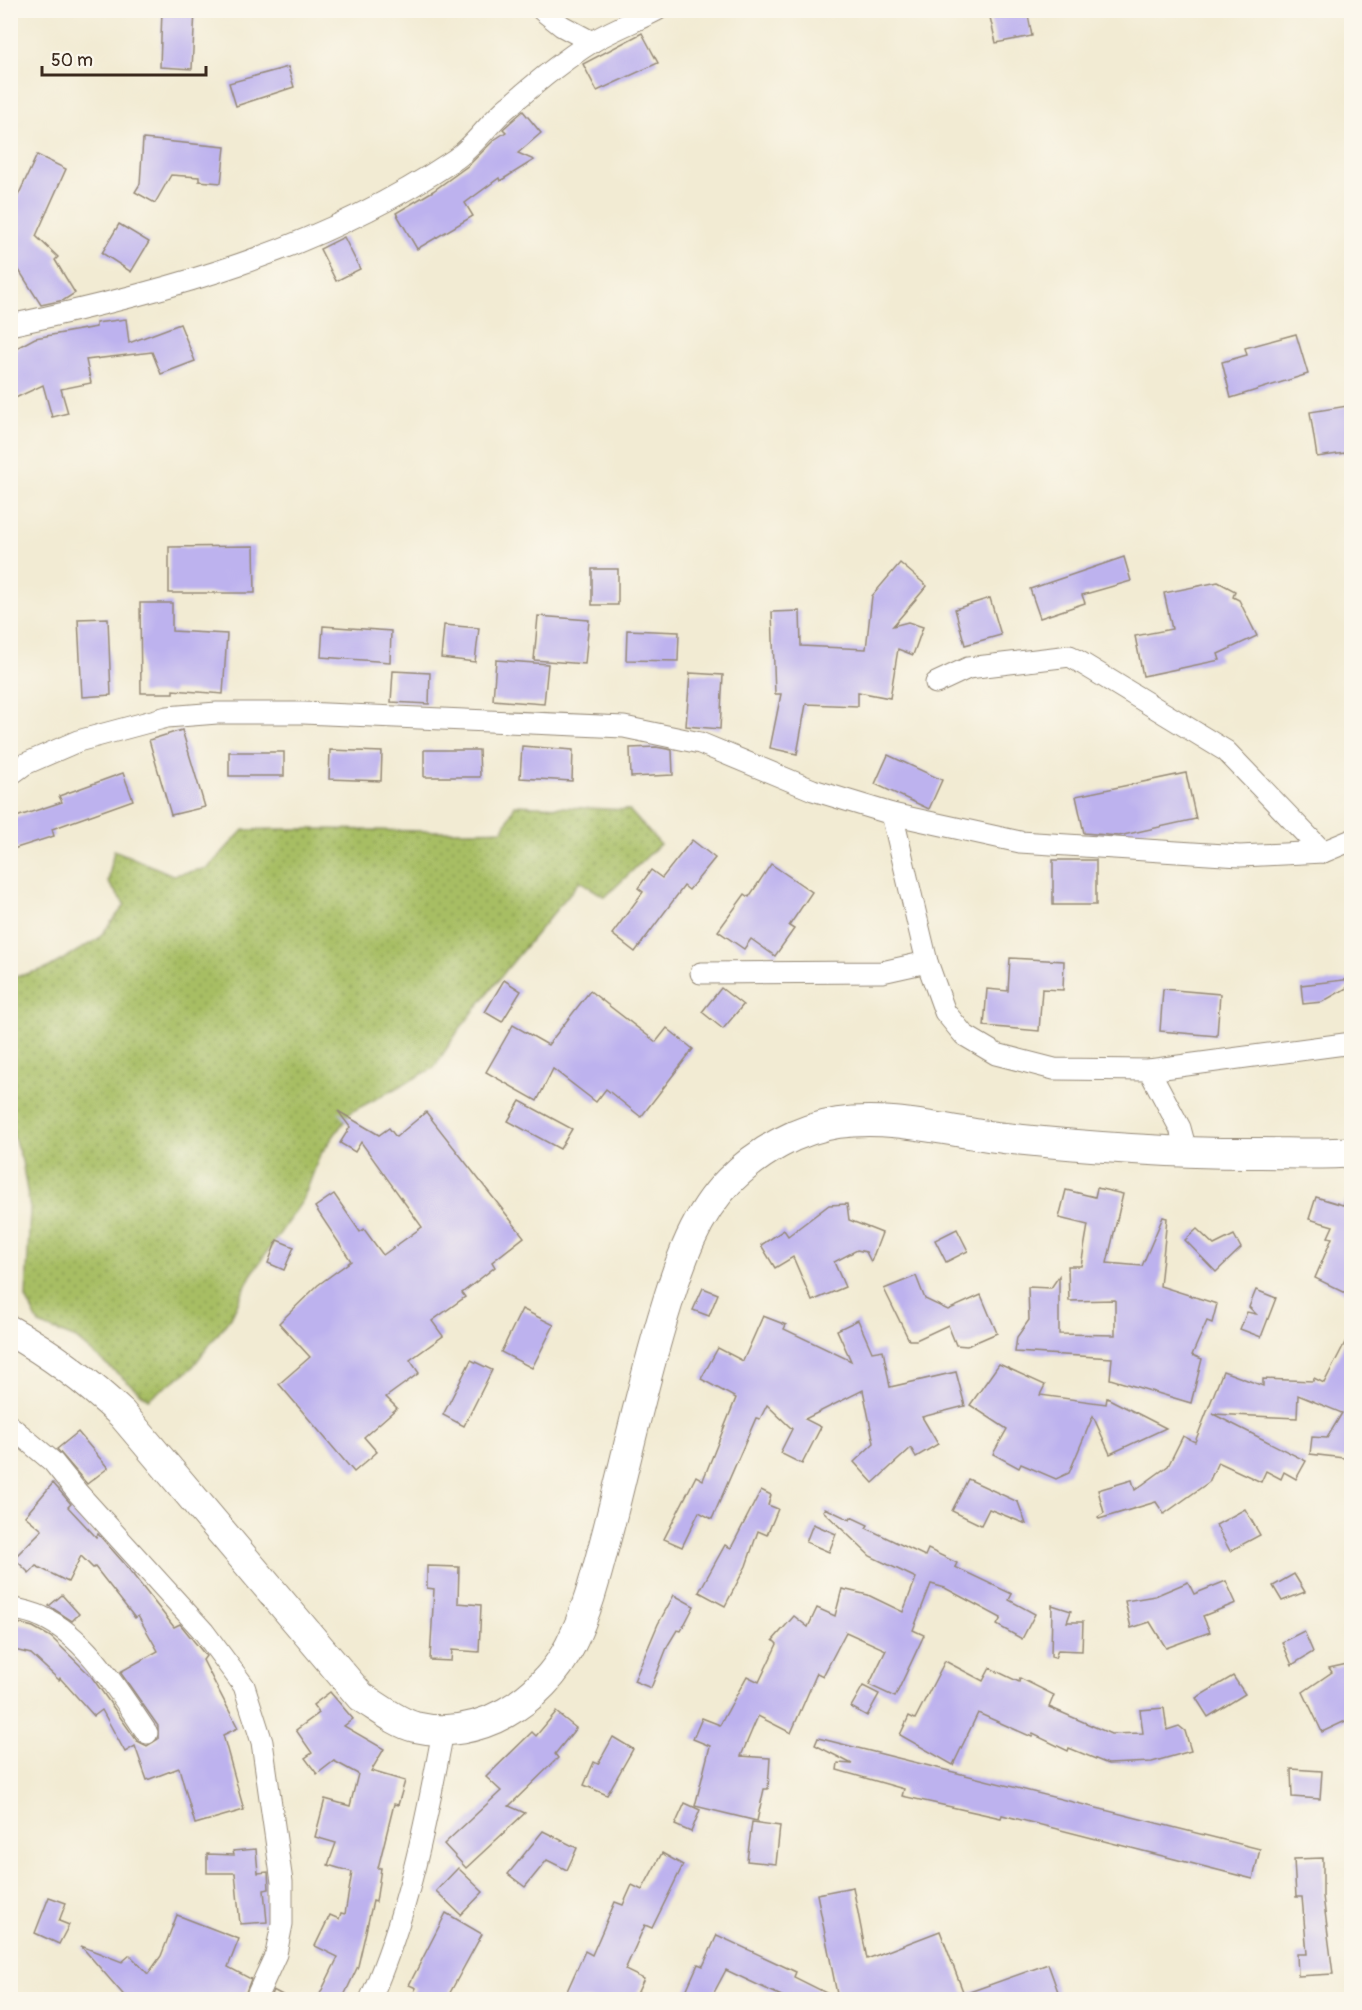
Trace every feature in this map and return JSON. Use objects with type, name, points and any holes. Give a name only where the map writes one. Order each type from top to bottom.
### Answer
[{"type":"street","points":[[542,10],[562,26],[592,42]]},
{"type":"street","points":[[10,325],[104,305],[193,280],[299,244],[363,214],[408,190],[458,158],[507,107],[592,42],[657,10]]},
{"type":"street","points":[[936,683],[968,668],[1070,656],[1226,751],[1323,852]]},
{"type":"street","points":[[10,775],[25,764],[78,741],[167,717],[217,713],[303,713],[624,727],[700,743],[813,790],[892,814],[1020,842],[1228,856],[1323,852],[1352,840]]},
{"type":"street","points":[[892,814],[927,962],[945,1012],[964,1035],[996,1054],[1053,1069],[1149,1070],[1352,1043]]},
{"type":"street","points":[[701,973],[882,972],[927,962]]},
{"type":"street","points":[[1149,1070],[1180,1128],[1187,1154]]},
{"type":"street","points":[[10,1331],[49,1353],[82,1377],[122,1414],[361,1697],[412,1726],[444,1731],[484,1722],[513,1710],[544,1685],[569,1648],[589,1602],[657,1336],[678,1270],[702,1215],[728,1182],[754,1160],[792,1135],[835,1124],[866,1121],[1003,1138],[1187,1154],[1352,1152]]},
{"type":"street","points":[[10,1426],[53,1462],[78,1493],[204,1632],[243,1686],[262,1742],[282,1882],[282,1924],[276,1954],[255,2000]]},
{"type":"street","points":[[10,1608],[42,1617],[74,1641],[112,1682],[147,1733]]},
{"type":"street","points":[[370,2000],[408,1897],[444,1731]]},
{"type":"green space","points":[[515,805],[629,810],[660,844],[605,897],[580,881],[458,1031],[434,1068],[351,1112],[320,1155],[303,1200],[251,1275],[231,1317],[191,1369],[148,1399],[76,1339],[39,1324],[26,1298],[30,1209],[22,1161],[11,1129],[11,978],[48,968],[98,939],[125,905],[108,882],[114,850],[173,875],[208,868],[243,830],[503,830]]},
{"type":"building","points":[[162,10],[195,10],[192,69],[160,67]]},
{"type":"building","points":[[1000,10],[1027,10],[1032,36],[996,43],[989,13]]},
{"type":"building","points":[[642,33],[658,63],[597,91],[583,64]]},
{"type":"building","points":[[288,67],[294,87],[236,106],[229,83]]},
{"type":"building","points":[[523,111],[541,133],[518,153],[534,160],[500,181],[499,178],[465,203],[473,216],[417,249],[396,213],[433,191],[469,165],[494,140],[506,132],[503,129]]},
{"type":"building","points":[[143,139],[225,147],[221,183],[199,181],[199,177],[171,175],[155,203],[135,192],[140,184]]},
{"type":"building","points":[[37,155],[66,169],[36,236],[58,257],[55,260],[75,293],[64,300],[41,305],[10,256],[10,213]]},
{"type":"building","points":[[119,224],[149,242],[131,272],[102,253]]},
{"type":"building","points":[[344,237],[360,269],[336,281],[320,249]]},
{"type":"building","points":[[126,319],[129,343],[180,324],[195,361],[161,374],[152,352],[86,360],[91,383],[61,389],[68,413],[52,417],[43,385],[11,400],[11,351],[35,338],[96,327],[96,323]]},
{"type":"building","points":[[1296,334],[1308,374],[1231,398],[1222,362],[1247,355],[1245,348]]},
{"type":"building","points":[[1347,406],[1352,452],[1317,457],[1310,412]]},
{"type":"building","points":[[254,546],[255,593],[169,593],[169,547]]},
{"type":"building","points":[[1124,557],[1131,581],[1082,595],[1085,603],[1040,618],[1030,589]]},
{"type":"building","points":[[900,563],[927,586],[893,626],[908,622],[923,627],[913,655],[898,649],[890,698],[858,692],[858,706],[806,704],[797,754],[770,748],[781,694],[775,694],[772,612],[800,611],[801,646],[866,649],[872,596]]},
{"type":"building","points":[[592,569],[618,569],[618,605],[592,605]]},
{"type":"building","points":[[1218,582],[1235,591],[1233,597],[1239,600],[1257,636],[1218,654],[1220,660],[1143,676],[1135,636],[1172,629],[1164,593]]},
{"type":"building","points":[[990,598],[1001,635],[965,645],[955,609]]},
{"type":"building","points":[[140,603],[172,603],[172,631],[227,634],[223,694],[173,690],[173,693],[141,693]]},
{"type":"building","points":[[538,616],[589,620],[585,664],[534,660]]},
{"type":"building","points":[[108,618],[111,695],[82,697],[78,619]]},
{"type":"building","points":[[444,625],[479,628],[475,662],[441,658]]},
{"type":"building","points":[[323,626],[391,631],[390,662],[321,657]]},
{"type":"building","points":[[627,630],[679,632],[678,661],[626,660]]},
{"type":"building","points":[[496,660],[548,664],[544,704],[493,700]]},
{"type":"building","points":[[393,671],[430,673],[429,704],[391,702]]},
{"type":"building","points":[[690,673],[723,675],[720,729],[686,726]]},
{"type":"building","points":[[182,730],[205,807],[171,815],[149,740]]},
{"type":"building","points":[[522,746],[573,750],[572,781],[520,778]]},
{"type":"building","points":[[656,747],[672,750],[673,775],[631,777],[630,748]]},
{"type":"building","points":[[330,750],[382,752],[381,781],[329,779]]},
{"type":"building","points":[[424,750],[479,750],[480,777],[424,777]]},
{"type":"building","points":[[229,752],[284,752],[284,776],[229,776]]},
{"type":"building","points":[[888,755],[942,780],[929,809],[875,784]]},
{"type":"building","points":[[123,773],[133,800],[52,829],[54,836],[10,850],[10,819],[62,802],[59,796]]},
{"type":"building","points":[[1186,773],[1196,819],[1119,836],[1084,833],[1076,796]]},
{"type":"building","points":[[692,840],[715,858],[689,890],[684,886],[635,952],[612,934],[643,892],[638,888],[651,870],[662,878]]},
{"type":"building","points":[[1053,860],[1096,860],[1096,905],[1053,905]]},
{"type":"building","points":[[771,864],[812,892],[789,926],[794,929],[775,956],[751,939],[744,949],[718,931],[745,894],[749,897]]},
{"type":"building","points":[[1010,958],[1064,961],[1063,990],[1042,989],[1039,1031],[984,1026],[987,989],[1008,991]]},
{"type":"building","points":[[1352,979],[1352,985],[1322,1002],[1303,1004],[1301,985]]},
{"type":"building","points":[[504,980],[521,991],[502,1022],[485,1012]]},
{"type":"building","points":[[721,988],[743,1005],[723,1029],[702,1012]]},
{"type":"building","points":[[1163,989],[1220,994],[1217,1036],[1160,1031]]},
{"type":"building","points":[[590,991],[656,1042],[667,1028],[693,1049],[641,1117],[606,1089],[596,1102],[553,1069],[537,1101],[486,1072],[513,1025],[548,1045]]},
{"type":"building","points":[[520,1101],[572,1129],[560,1149],[508,1121]]},
{"type":"building","points":[[338,1111],[379,1135],[389,1128],[396,1137],[426,1112],[524,1237],[492,1262],[495,1267],[462,1293],[465,1297],[432,1321],[443,1336],[410,1360],[419,1373],[386,1397],[397,1408],[364,1437],[377,1452],[354,1472],[279,1384],[310,1357],[279,1323],[318,1285],[351,1261],[315,1207],[334,1194],[360,1232],[364,1229],[383,1255],[422,1227],[361,1142],[355,1152],[340,1143],[350,1127]]},
{"type":"building","points":[[1097,1188],[1123,1194],[1107,1263],[1142,1266],[1163,1217],[1167,1218],[1160,1286],[1217,1304],[1212,1323],[1207,1321],[1192,1355],[1202,1359],[1191,1403],[1110,1379],[1112,1358],[1015,1352],[1017,1337],[1029,1320],[1028,1287],[1051,1288],[1059,1276],[1059,1334],[1115,1335],[1115,1300],[1069,1301],[1068,1266],[1081,1266],[1088,1225],[1059,1218],[1066,1190],[1095,1197]]},
{"type":"building","points":[[1352,1188],[1352,1296],[1315,1278],[1332,1238],[1328,1237],[1333,1226],[1309,1219],[1316,1197],[1343,1205]]},
{"type":"building","points":[[847,1204],[849,1220],[882,1233],[871,1262],[866,1252],[857,1250],[834,1262],[845,1287],[812,1301],[793,1257],[775,1268],[761,1245],[784,1230],[788,1236],[829,1205]]},
{"type":"building","points":[[957,1229],[968,1251],[946,1262],[935,1240]]},
{"type":"building","points":[[1197,1229],[1214,1245],[1234,1235],[1241,1248],[1216,1272],[1185,1240]]},
{"type":"building","points":[[277,1240],[294,1247],[284,1270],[268,1263]]},
{"type":"building","points":[[916,1276],[925,1299],[948,1310],[981,1295],[997,1333],[967,1346],[956,1345],[948,1325],[916,1340],[909,1340],[884,1289]]},
{"type":"building","points":[[703,1288],[718,1294],[709,1316],[693,1310]]},
{"type":"building","points":[[1256,1290],[1276,1298],[1261,1337],[1240,1329],[1247,1312],[1256,1314],[1249,1307]]},
{"type":"building","points":[[522,1309],[554,1325],[532,1368],[501,1352]]},
{"type":"building","points":[[763,1316],[786,1325],[784,1329],[851,1361],[837,1330],[858,1320],[872,1352],[883,1350],[890,1387],[956,1372],[965,1406],[922,1417],[938,1444],[916,1457],[911,1448],[873,1483],[854,1462],[874,1443],[863,1390],[805,1419],[821,1427],[802,1464],[780,1453],[792,1429],[767,1405],[760,1419],[756,1418],[712,1519],[699,1512],[682,1547],[664,1539],[696,1476],[703,1480],[736,1398],[701,1379],[718,1348],[743,1361]]},
{"type":"building","points":[[1352,1329],[1352,1459],[1310,1454],[1312,1437],[1327,1438],[1342,1413],[1298,1395],[1297,1418],[1213,1414],[1306,1461],[1296,1479],[1284,1472],[1281,1479],[1266,1471],[1261,1482],[1218,1462],[1209,1482],[1164,1514],[1156,1502],[1099,1519],[1098,1517],[1104,1513],[1098,1490],[1132,1480],[1135,1490],[1168,1466],[1183,1436],[1195,1442],[1223,1371],[1263,1386],[1263,1379],[1313,1381],[1314,1378],[1324,1383]]},
{"type":"building","points":[[471,1360],[492,1370],[464,1426],[443,1415]]},
{"type":"building","points":[[999,1364],[1045,1385],[1040,1395],[1106,1404],[1107,1398],[1166,1428],[1110,1454],[1093,1416],[1069,1473],[1056,1479],[1021,1464],[1019,1468],[993,1454],[1007,1429],[970,1405]]},
{"type":"building","points":[[78,1432],[108,1468],[87,1484],[57,1449]]},
{"type":"building","points":[[968,1479],[1018,1502],[1026,1524],[989,1509],[981,1525],[952,1511]]},
{"type":"building","points":[[53,1483],[71,1504],[68,1507],[96,1537],[98,1534],[123,1562],[174,1627],[180,1624],[206,1656],[203,1660],[238,1728],[223,1735],[244,1810],[195,1824],[179,1768],[147,1780],[135,1746],[125,1752],[102,1710],[94,1716],[60,1678],[59,1680],[31,1654],[10,1649],[10,1621],[33,1627],[51,1637],[91,1676],[137,1741],[147,1746],[158,1739],[158,1726],[120,1672],[158,1651],[138,1616],[135,1618],[95,1567],[93,1568],[81,1556],[68,1582],[36,1566],[29,1573],[14,1558],[42,1530],[25,1516]]},
{"type":"building","points":[[761,1490],[771,1495],[768,1505],[778,1509],[767,1535],[758,1531],[746,1566],[725,1606],[699,1592],[725,1545],[731,1548]]},
{"type":"building","points":[[825,1508],[850,1520],[851,1517],[868,1525],[866,1528],[925,1556],[928,1549],[957,1563],[955,1567],[1012,1594],[1009,1600],[1035,1614],[1022,1639],[997,1625],[1001,1618],[945,1588],[931,1584],[913,1630],[924,1635],[895,1697],[869,1685],[886,1650],[846,1632],[823,1676],[817,1673],[791,1733],[758,1716],[741,1756],[770,1758],[768,1789],[764,1789],[757,1821],[695,1806],[710,1746],[693,1739],[702,1718],[720,1725],[747,1676],[759,1682],[777,1644],[773,1640],[794,1616],[808,1627],[817,1608],[835,1616],[842,1589],[868,1595],[903,1612],[916,1578],[870,1556],[823,1511]]},
{"type":"building","points":[[1245,1509],[1260,1535],[1230,1551],[1216,1525]]},
{"type":"building","points":[[813,1524],[836,1534],[829,1552],[806,1542]]},
{"type":"building","points":[[427,1566],[459,1567],[458,1603],[481,1605],[479,1652],[452,1650],[451,1661],[430,1660],[434,1589],[427,1588]]},
{"type":"building","points":[[1294,1574],[1305,1592],[1282,1601],[1273,1586]]},
{"type":"building","points":[[1226,1581],[1236,1603],[1203,1616],[1210,1632],[1166,1648],[1150,1622],[1131,1628],[1125,1601],[1155,1596],[1188,1582],[1194,1594]]},
{"type":"building","points":[[62,1595],[79,1614],[72,1621],[49,1606]]},
{"type":"building","points":[[674,1595],[694,1606],[681,1631],[677,1630],[668,1645],[651,1688],[634,1681],[658,1624]]},
{"type":"building","points":[[1052,1605],[1071,1611],[1067,1622],[1083,1622],[1082,1651],[1058,1650],[1055,1658],[1051,1657]]},
{"type":"building","points":[[1304,1631],[1313,1652],[1292,1665],[1282,1642]]},
{"type":"building","points":[[945,1661],[983,1681],[990,1668],[1019,1682],[1020,1678],[1054,1695],[1049,1707],[1111,1734],[1143,1733],[1140,1710],[1164,1708],[1167,1730],[1179,1726],[1185,1731],[1191,1751],[1152,1762],[1108,1764],[1069,1748],[1068,1751],[1033,1734],[1032,1737],[978,1713],[953,1765],[900,1735],[909,1716],[915,1719]]},
{"type":"building","points":[[1352,1663],[1352,1718],[1322,1732],[1303,1692],[1332,1672],[1329,1668]]},
{"type":"building","points":[[1233,1676],[1245,1694],[1208,1717],[1196,1698]]},
{"type":"building","points":[[863,1686],[879,1694],[867,1716],[851,1707]]},
{"type":"building","points":[[330,1692],[353,1719],[344,1726],[384,1749],[371,1771],[405,1781],[398,1805],[394,1804],[378,1868],[381,1868],[376,1902],[373,1901],[358,1966],[342,2000],[317,2000],[338,1957],[315,1946],[330,1915],[339,1919],[341,1913],[345,1914],[352,1872],[328,1865],[336,1843],[315,1837],[325,1799],[350,1806],[358,1774],[334,1761],[317,1774],[305,1758],[312,1753],[296,1730],[319,1713],[313,1705]]},
{"type":"building","points":[[556,1712],[576,1728],[555,1754],[558,1758],[509,1806],[525,1813],[466,1868],[444,1844],[501,1791],[486,1777],[532,1732],[536,1736]]},
{"type":"building","points":[[613,1737],[633,1749],[607,1795],[584,1785],[594,1762],[598,1764]]},
{"type":"building","points":[[818,1738],[1260,1849],[1253,1879],[1002,1815],[1001,1818],[902,1796],[904,1789],[837,1770],[838,1763],[852,1764],[815,1745]]},
{"type":"building","points":[[1291,1769],[1322,1771],[1320,1799],[1292,1797]]},
{"type":"building","points":[[685,1803],[700,1810],[691,1832],[675,1825]]},
{"type":"building","points":[[752,1822],[780,1826],[776,1864],[747,1861]]},
{"type":"building","points":[[543,1831],[577,1848],[567,1870],[547,1860],[525,1887],[508,1874]]},
{"type":"building","points":[[256,1849],[258,1873],[268,1872],[269,1889],[264,1890],[267,1922],[240,1924],[235,1873],[207,1873],[207,1854],[234,1855],[233,1851]]},
{"type":"building","points":[[662,1853],[683,1865],[652,1928],[645,1925],[625,1970],[644,1979],[634,2000],[563,2000],[585,1951],[592,1955],[615,1902],[623,1905],[632,1885],[642,1890]]},
{"type":"building","points":[[1323,1858],[1323,1896],[1333,1974],[1298,1976],[1297,1954],[1307,1954],[1302,1897],[1296,1897],[1294,1859]]},
{"type":"building","points":[[458,1868],[483,1892],[461,1915],[436,1891]]},
{"type":"building","points":[[853,1887],[867,1959],[940,1931],[964,1994],[1048,1964],[1061,2000],[790,2000],[726,1970],[710,2000],[682,2000],[698,1964],[703,1966],[717,1935],[796,1972],[794,1977],[838,1999],[817,1894]]},
{"type":"building","points":[[49,1897],[66,1903],[59,1921],[69,1925],[59,1944],[35,1933]]},
{"type":"building","points":[[446,1913],[482,1934],[446,2000],[410,2000],[416,1988],[409,1985]]},
{"type":"building","points":[[177,1915],[239,1939],[228,1967],[251,1979],[243,2000],[128,2000],[81,1946],[122,1962],[130,1955],[148,1974],[161,1956]]},
{"type":"building","points":[[273,1990],[292,2000],[269,2000]]}]
